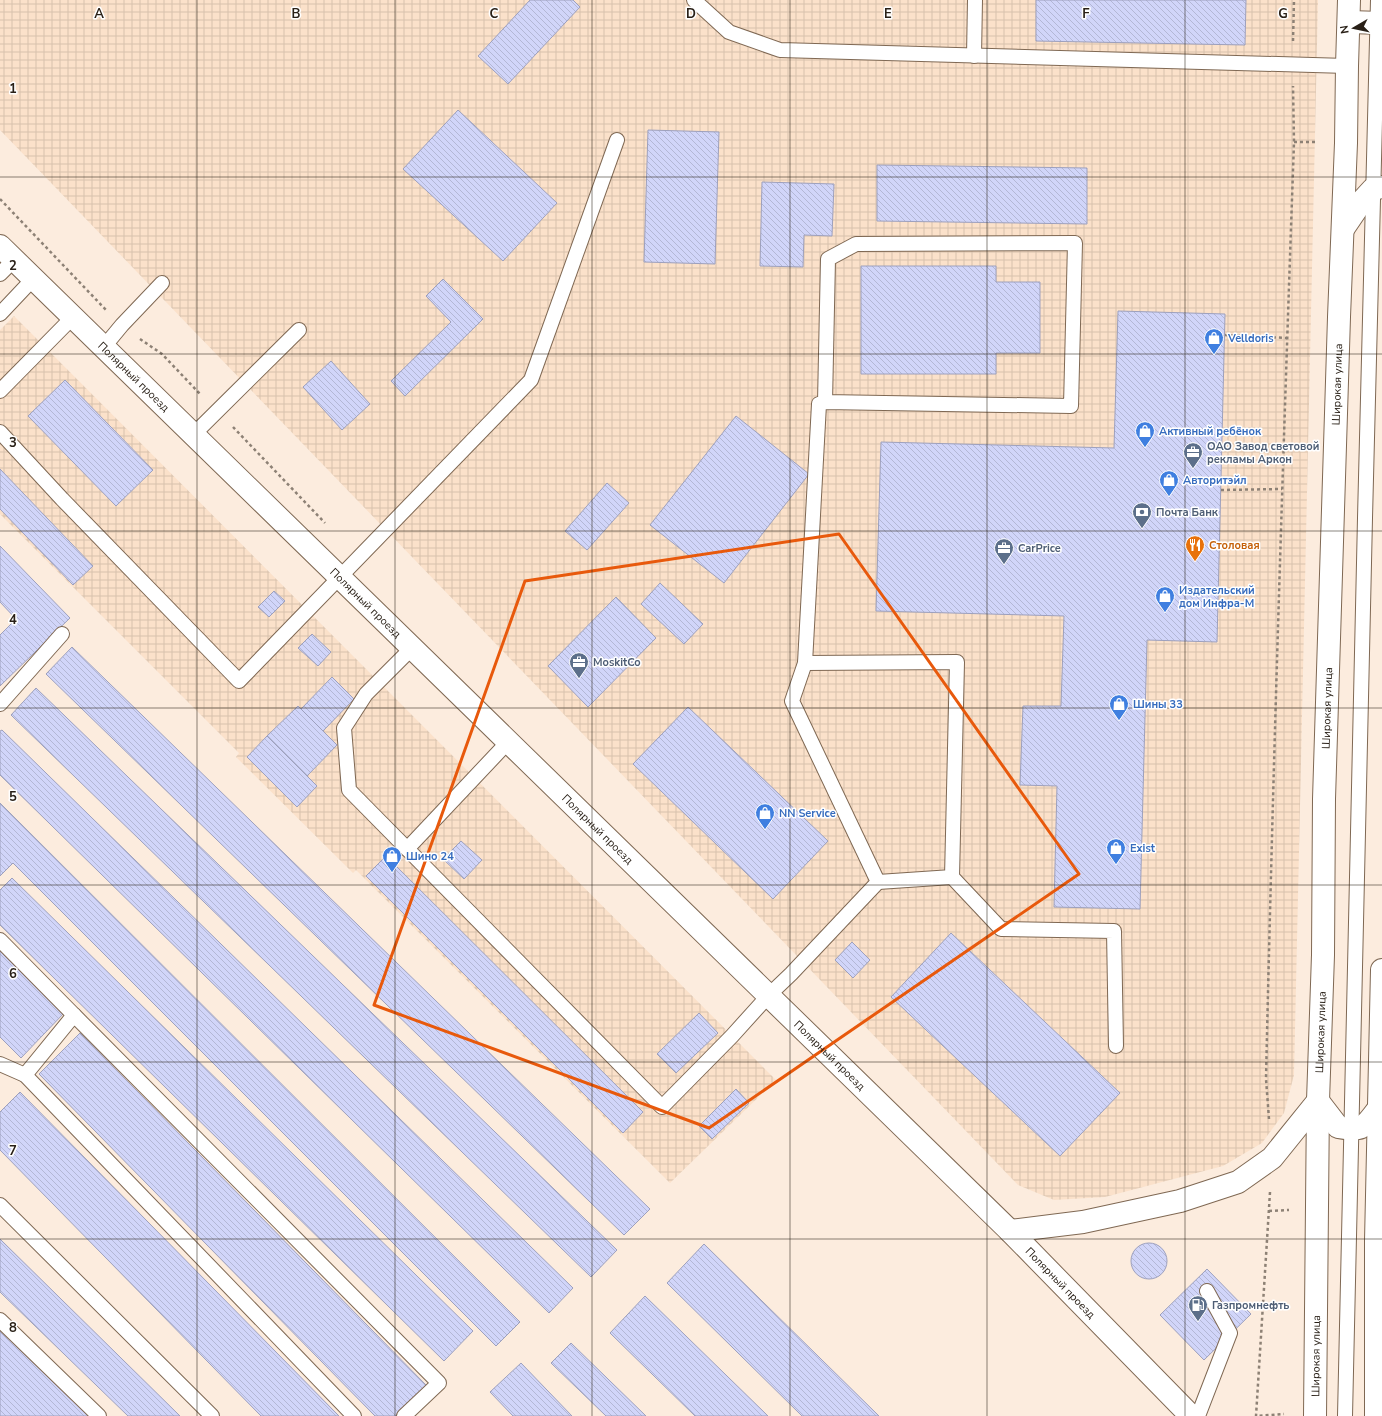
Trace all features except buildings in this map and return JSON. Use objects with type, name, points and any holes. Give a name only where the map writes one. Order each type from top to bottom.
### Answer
[{"type":"street","name":"Широкая улица","points":[[1315,1416],[1318,1101],[1323,955],[1324,799],[1346,143],[1349,0]]},
{"type":"street","points":[[1349,22],[1380,23]]},
{"type":"street","points":[[1343,229],[1362,201],[1378,188]]},
{"type":"street","name":"Полярный проезд","points":[[5,260],[33,279],[769,995],[1010,1230],[1191,1416]]},
{"type":"street","points":[[1376,1416],[1376,1241],[1382,970]]},
{"type":"street","points":[[1010,1230],[1083,1222],[1180,1201],[1238,1182],[1272,1158],[1318,1101],[1338,1127],[1352,1130],[1365,1126],[1379,1108]]},
{"type":"lane","points":[[694,0],[729,32],[780,50],[1347,66]]},
{"type":"lane","points":[[974,56],[975,0]]},
{"type":"lane","points":[[1345,1416],[1365,526],[1378,188],[1380,23],[1378,0]]},
{"type":"lane","points":[[0,432],[62,500],[239,681],[531,380],[617,140]]},
{"type":"lane","points":[[825,402],[828,259],[856,244],[1075,243],[1070,406],[825,402],[820,404],[805,662],[792,702],[878,882]]},
{"type":"lane","points":[[0,314],[33,279]]},
{"type":"lane","points":[[103,348],[122,325],[162,283]]},
{"type":"lane","points":[[0,391],[72,318]]},
{"type":"lane","points":[[193,435],[299,330]]},
{"type":"lane","points":[[0,704],[62,634]]},
{"type":"lane","points":[[412,648],[366,694],[344,728],[349,790],[662,1107],[732,1036],[769,995],[878,882],[952,877]]},
{"type":"lane","points":[[805,662],[957,662],[952,877],[1001,929],[1114,931],[1116,1046]]},
{"type":"lane","points":[[407,849],[508,742]]},
{"type":"lane","points":[[0,940],[439,1383],[404,1416]]},
{"type":"lane","points":[[25,1075],[74,1015]]},
{"type":"lane","points":[[0,1064],[25,1075],[354,1416]]},
{"type":"lane","points":[[0,1205],[212,1416]]},
{"type":"lane","points":[[1198,1416],[1230,1333],[1207,1291]]},
{"type":"lane","points":[[0,1320],[99,1416]]},
{"type":"path","points":[[1284,1414],[1256,1416],[1272,1158],[1266,1079],[1282,489],[1294,142],[1294,0]]},
{"type":"path","points":[[1294,142],[1316,142]]},
{"type":"path","points":[[0,199],[122,325],[162,354],[326,524]]},
{"type":"path","points":[[1225,335],[1287,338]]},
{"type":"path","points":[[1221,490],[1282,489]]},
{"type":"path","points":[[1269,1211],[1289,1210]]},
{"type":"highlighted area","points":[[839,534],[1079,874],[709,1128],[374,1005],[525,581]]},
{"type":"shaded area","points":[[0,0],[1318,0],[1294,1075],[1284,1113],[1262,1143],[1223,1166],[1105,1197],[1054,1200],[1018,1185],[0,130]]},
{"type":"shaded area","points":[[14,316],[776,1080],[670,1183],[356,870],[353,873],[236,757],[239,753],[0,514],[0,330]]},
{"type":"place","name":"Velldoris","points":[[1214,355]]},
{"type":"place","name":"Активный ребёнок","points":[[1145,448]]},
{"type":"place","name":"ОАО Завод световой рекламы Аркон","points":[[1193,469]]},
{"type":"place","name":"Авторитэйл","points":[[1169,497]]},
{"type":"place","name":"Почта Банк","points":[[1142,529]]},
{"type":"place","name":"Столовая","points":[[1195,562]]},
{"type":"place","name":"CarPrice","points":[[1004,565]]},
{"type":"place","name":"Издательский дом Инфра-М","points":[[1165,613]]},
{"type":"place","name":"MoskitCo","points":[[579,679]]},
{"type":"place","name":"Шины 33","points":[[1119,721]]},
{"type":"place","name":"NN Service","points":[[765,830]]},
{"type":"place","name":"Exist","points":[[1116,865]]},
{"type":"place","name":"Шино 24","points":[[392,873]]},
{"type":"place","name":"Газпромнефть","points":[[1198,1322]]}]
